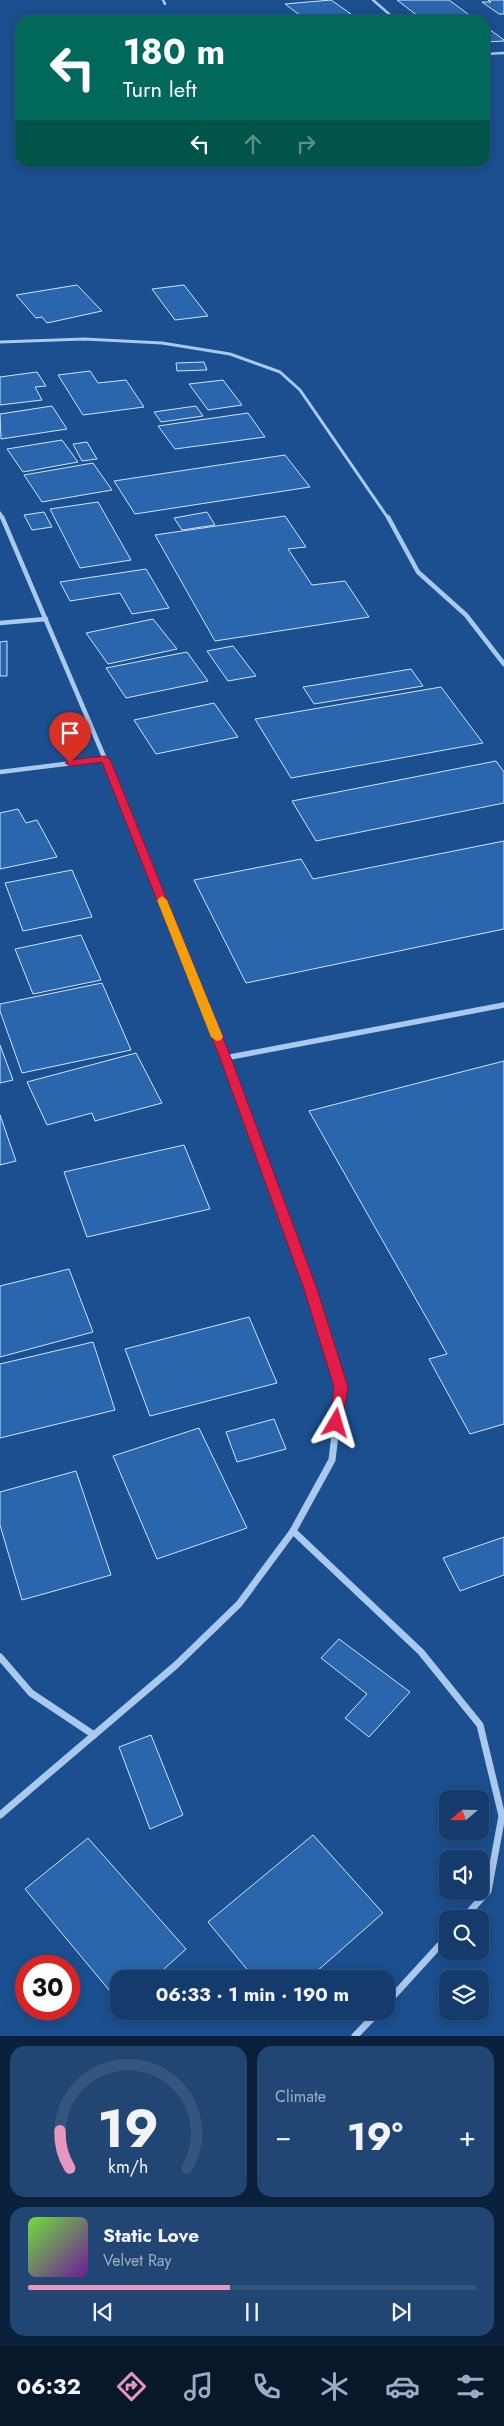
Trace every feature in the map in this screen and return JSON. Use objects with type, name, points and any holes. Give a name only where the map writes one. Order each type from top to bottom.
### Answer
[{"type":"street","points":[[163,0],[165,4]]},
{"type":"street","points":[[373,0],[390,15]]},
{"type":"street","points":[[490,54],[504,54]]},
{"type":"street","points":[[0,342],[84,339],[162,343],[230,354],[280,372],[306,398],[392,522],[418,572],[466,615],[504,664]]},
{"type":"street","points":[[0,513],[105,759],[225,1058],[311,1289],[341,1387],[332,1460],[293,1531],[239,1604],[176,1665],[0,1815]]},
{"type":"street","points":[[0,623],[46,619]]},
{"type":"street","points":[[0,772],[105,759]]},
{"type":"street","points":[[225,1058],[504,1005]]},
{"type":"street","points":[[293,1531],[421,1652],[480,1725],[502,1816],[488,1891],[471,1910]]},
{"type":"street","points":[[0,1657],[31,1693],[94,1735]]},
{"type":"street","points":[[395,1994],[439,1946]]},
{"type":"street","points":[[355,2036],[370,2020]]},
{"type":"building","points":[[331,0],[351,14],[300,15],[285,4]]},
{"type":"building","points":[[397,0],[449,0],[469,15],[416,15]]},
{"type":"building","points":[[488,0],[504,0],[504,14],[499,14],[482,2],[491,2]]},
{"type":"building","points":[[490,30],[504,40],[490,42]]},
{"type":"building","points":[[77,285],[102,311],[47,323],[42,317],[36,318],[16,295]]},
{"type":"building","points":[[184,285],[208,316],[175,320],[152,289]]},
{"type":"building","points":[[204,362],[207,370],[177,371],[176,363]]},
{"type":"building","points":[[90,371],[98,383],[126,380],[144,407],[83,415],[58,375]]},
{"type":"building","points":[[37,372],[46,386],[35,387],[42,400],[0,405],[0,377]]},
{"type":"building","points":[[223,380],[242,405],[208,410],[189,384]]},
{"type":"building","points":[[52,406],[67,429],[1,439],[0,414]]},
{"type":"building","points":[[196,406],[203,416],[161,422],[154,412]]},
{"type":"building","points":[[248,413],[265,437],[175,449],[158,426]]},
{"type":"building","points":[[62,440],[78,462],[23,472],[7,449]]},
{"type":"building","points":[[87,442],[97,459],[82,461],[73,444]]},
{"type":"building","points":[[285,455],[310,487],[135,514],[114,481]]},
{"type":"building","points":[[93,463],[112,490],[42,502],[24,475]]},
{"type":"building","points":[[98,502],[131,560],[80,568],[50,509]]},
{"type":"building","points":[[44,512],[52,527],[32,530],[24,515]]},
{"type":"building","points":[[207,512],[215,525],[182,530],[174,518]]},
{"type":"building","points":[[285,516],[306,547],[288,549],[312,585],[345,581],[369,617],[215,641],[155,535]]},
{"type":"building","points":[[146,569],[169,608],[132,614],[120,593],[70,601],[60,582]]},
{"type":"building","points":[[153,619],[177,649],[108,664],[86,633]]},
{"type":"building","points":[[7,641],[7,676],[0,676],[0,642]]},
{"type":"building","points":[[233,646],[256,676],[228,681],[207,651]]},
{"type":"building","points":[[187,652],[208,681],[126,698],[106,668]]},
{"type":"building","points":[[411,669],[423,686],[314,704],[303,687]]},
{"type":"building","points":[[441,687],[483,743],[291,778],[255,719]]},
{"type":"building","points":[[214,703],[238,737],[156,754],[134,720]]},
{"type":"building","points":[[496,761],[504,772],[504,803],[316,841],[292,801]]},
{"type":"building","points":[[18,809],[26,823],[37,820],[57,857],[0,869],[0,813]]},
{"type":"building","points":[[504,841],[504,929],[246,983],[194,880],[301,859],[313,879]]},
{"type":"building","points":[[72,870],[92,917],[23,931],[5,883]]},
{"type":"building","points":[[81,935],[101,980],[33,994],[15,949]]},
{"type":"building","points":[[102,983],[131,1050],[22,1073],[0,1011],[0,1004]]},
{"type":"building","points":[[0,1045],[13,1080],[0,1083]]},
{"type":"building","points":[[136,1053],[162,1103],[95,1121],[92,1113],[47,1125],[27,1082]]},
{"type":"building","points":[[504,1061],[504,1424],[470,1434],[429,1359],[447,1354],[309,1111]]},
{"type":"building","points":[[0,1115],[16,1161],[0,1165]]},
{"type":"building","points":[[184,1145],[210,1209],[87,1237],[64,1172]]},
{"type":"building","points":[[69,1269],[93,1332],[0,1357],[0,1286]]},
{"type":"building","points":[[249,1317],[277,1383],[150,1416],[125,1349]]},
{"type":"building","points":[[93,1342],[115,1410],[0,1438],[0,1364]]},
{"type":"building","points":[[274,1419],[286,1449],[237,1462],[226,1432]]},
{"type":"building","points":[[199,1428],[247,1528],[157,1559],[113,1456]]},
{"type":"building","points":[[76,1471],[111,1575],[22,1600],[0,1525],[0,1492]]},
{"type":"building","points":[[504,1537],[504,1575],[460,1591],[443,1558]]},
{"type":"building","points":[[339,1639],[410,1692],[369,1737],[345,1718],[367,1694],[321,1658]]},
{"type":"building","points":[[151,1735],[183,1815],[150,1829],[119,1747]]},
{"type":"building","points":[[313,1835],[383,1913],[318,1970],[248,1970],[208,1922]]},
{"type":"building","points":[[88,1838],[186,1949],[163,1970],[110,1970],[110,1991],[25,1889]]},
{"type":"slow traffic","points":[[162,900],[217,1037]]},
{"type":"route","points":[[70,763],[105,759],[225,1058],[311,1289],[341,1387],[336,1423]]}]
